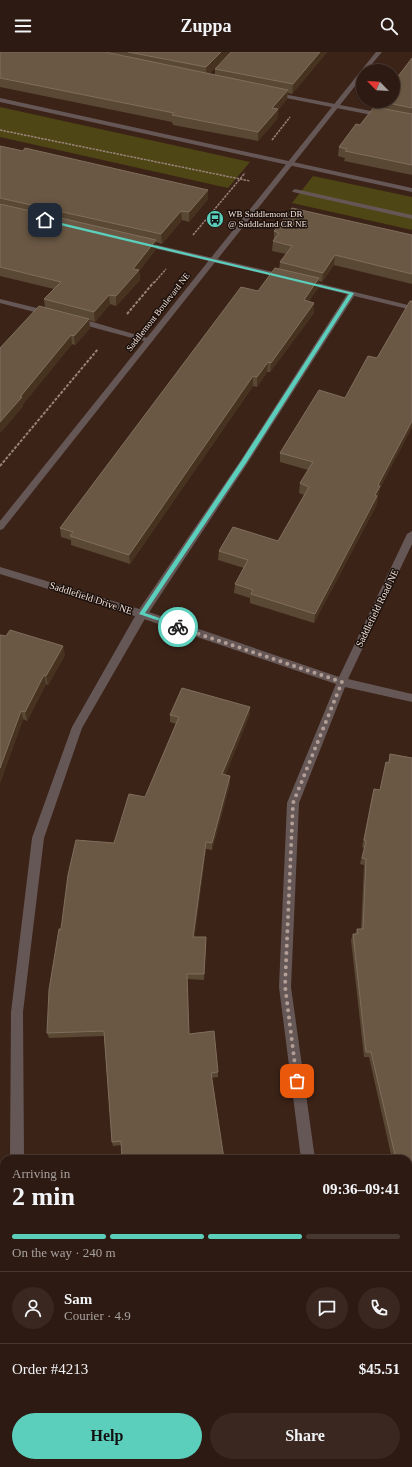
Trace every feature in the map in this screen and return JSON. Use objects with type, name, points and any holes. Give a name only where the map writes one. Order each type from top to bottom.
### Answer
[{"type":"street","name":"Saddlemont Boulevard NE","points":[[369,64],[379,52]]},
{"type":"street","name":"Saddlemont Boulevard NE","points":[[0,527],[356,80]]},
{"type":"street","points":[[268,92],[412,121]]},
{"type":"street","points":[[0,100],[412,190]]},
{"type":"street","points":[[295,191],[412,217]]},
{"type":"street","points":[[135,241],[412,308]]},
{"type":"street","points":[[17,1155],[17,1012],[38,838],[77,727],[142,614],[244,462],[352,293]]},
{"type":"street","points":[[0,301],[150,340]]},
{"type":"street","name":"Saddlefield Road NE","points":[[307,1155],[285,986],[293,803],[342,682],[412,534]]},
{"type":"street","name":"Saddlefield Drive NE","points":[[0,570],[142,614],[342,682],[412,698]]},
{"type":"path","points":[[0,130],[242,179]]},
{"type":"path","points":[[0,466],[113,330],[167,268]]},
{"type":"shaded area","points":[[0,107],[250,162],[228,188],[0,137]]},
{"type":"shaded area","points":[[313,176],[412,197],[412,230],[292,203]]},
{"type":"building","points":[[0,52],[105,52],[288,90],[272,108],[278,109],[258,132],[172,115],[174,113],[0,78]]},
{"type":"building","points":[[128,52],[221,52],[206,67]]},
{"type":"building","points":[[231,52],[320,52],[293,84],[215,69]]},
{"type":"building","points":[[412,58],[412,108],[400,105],[400,74]]},
{"type":"building","points":[[373,108],[412,114],[412,165],[345,151],[347,149],[339,147],[356,124],[360,125]]},
{"type":"building","points":[[0,146],[23,151],[25,148],[208,190],[189,212],[181,211],[161,234],[0,198]]},
{"type":"building","points":[[0,204],[156,240],[133,269],[139,270],[116,296],[109,295],[94,312],[44,299],[61,282],[0,267]]},
{"type":"building","points":[[292,208],[412,235],[412,274],[335,255],[323,273],[280,262],[292,246],[273,241],[279,233],[274,231]]},
{"type":"building","points":[[275,268],[319,278],[304,300],[314,303],[271,363],[268,362],[257,377],[253,376],[129,555],[70,536],[73,532],[60,528],[241,287],[258,291]]},
{"type":"building","points":[[410,301],[412,301],[412,421],[378,485],[380,486],[375,495],[377,496],[315,614],[251,594],[253,590],[235,584],[248,560],[219,551],[233,527],[278,541],[309,487],[300,483],[313,462],[280,453],[319,390],[345,398],[368,356],[377,358]]},
{"type":"building","points":[[39,306],[89,319],[74,336],[71,335],[20,397],[22,397],[0,422],[0,348]]},
{"type":"building","points":[[10,630],[63,646],[46,676],[44,675],[25,712],[21,711],[0,768],[0,635],[6,636]]},
{"type":"building","points":[[182,688],[250,707],[222,774],[230,776],[212,843],[206,842],[193,937],[206,937],[204,974],[187,974],[189,1034],[214,1031],[218,1072],[211,1073],[223,1155],[122,1155],[121,1141],[112,1142],[104,1031],[47,1033],[49,990],[59,929],[61,929],[68,875],[76,840],[114,843],[129,794],[145,797],[179,717],[170,715]]},
{"type":"building","points":[[390,754],[412,758],[412,1155],[395,1155],[371,1052],[366,1052],[353,934],[358,934],[357,929],[363,929],[366,859],[362,858],[374,789],[380,790],[386,762],[389,763]]},
{"type":"way so far","points":[[178,627],[342,682],[293,803],[285,986],[297,1081]]},
{"type":"place","name":"WB Saddlemont DR @ Saddleland CR NE","points":[[215,219]]},
{"type":"route","points":[[45,220],[352,293],[244,462],[142,614],[178,627]]}]
